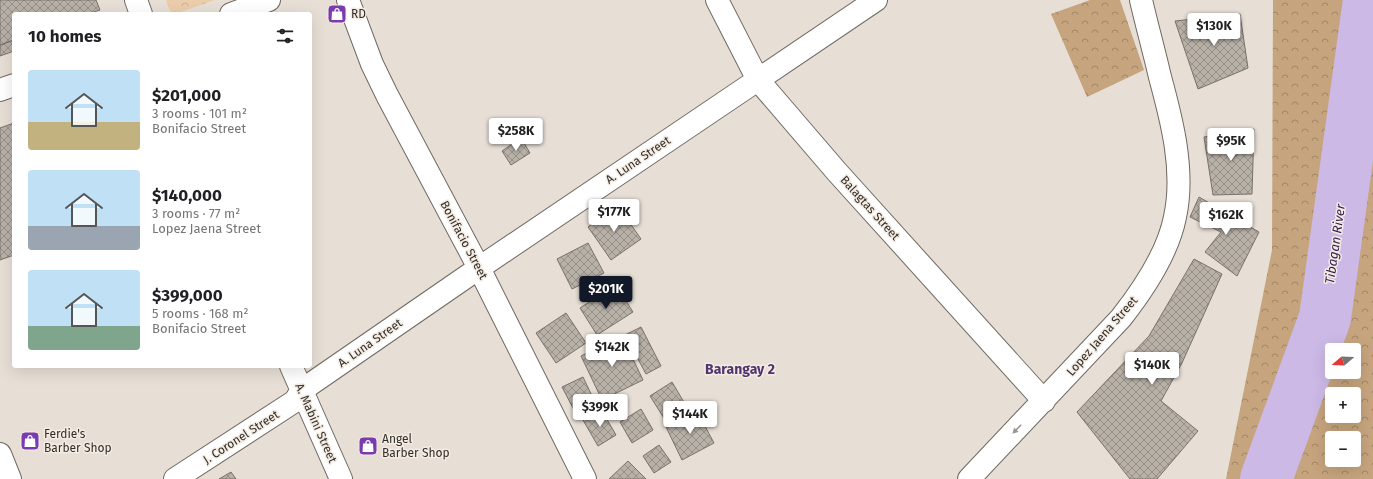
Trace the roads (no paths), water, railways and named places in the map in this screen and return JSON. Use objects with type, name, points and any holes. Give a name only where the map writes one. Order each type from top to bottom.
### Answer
[{"type":"street","points":[[136,0],[140,12]]},
{"type":"street","points":[[236,12],[269,0]]},
{"type":"street","name":"Bonifacio Street","points":[[348,0],[372,64],[384,89],[479,268],[585,479]]},
{"type":"street","name":"Balagtas Street","points":[[717,0],[758,80],[837,172],[1044,401]]},
{"type":"street","name":"A. Luna Street","points":[[302,390],[479,268],[876,0]]},
{"type":"street","name":"Lopez Jaena Street","points":[[969,479],[1105,336],[1137,299],[1163,252],[1175,219],[1179,182],[1176,152],[1165,94],[1141,0]]},
{"type":"street","points":[[0,90],[12,86]]},
{"type":"street","name":"A. Mabini Street","points":[[292,368],[341,479]]},
{"type":"street","name":"J. Coronel Street","points":[[176,479],[295,401],[302,390]]},
{"type":"street","points":[[0,454],[10,479]]},
{"type":"waterway","name":"Tibagan River","points":[[1266,479],[1325,318],[1369,0]]},
{"type":"place","name":"RD","points":[[337,14]]},
{"type":"place","name":"Ferdie's Barber Shop","points":[[30,441]]},
{"type":"place","name":"Angel Barber Shop","points":[[368,446]]},
{"type":"district","name":"Barangay 2","points":[[740,369]]}]
